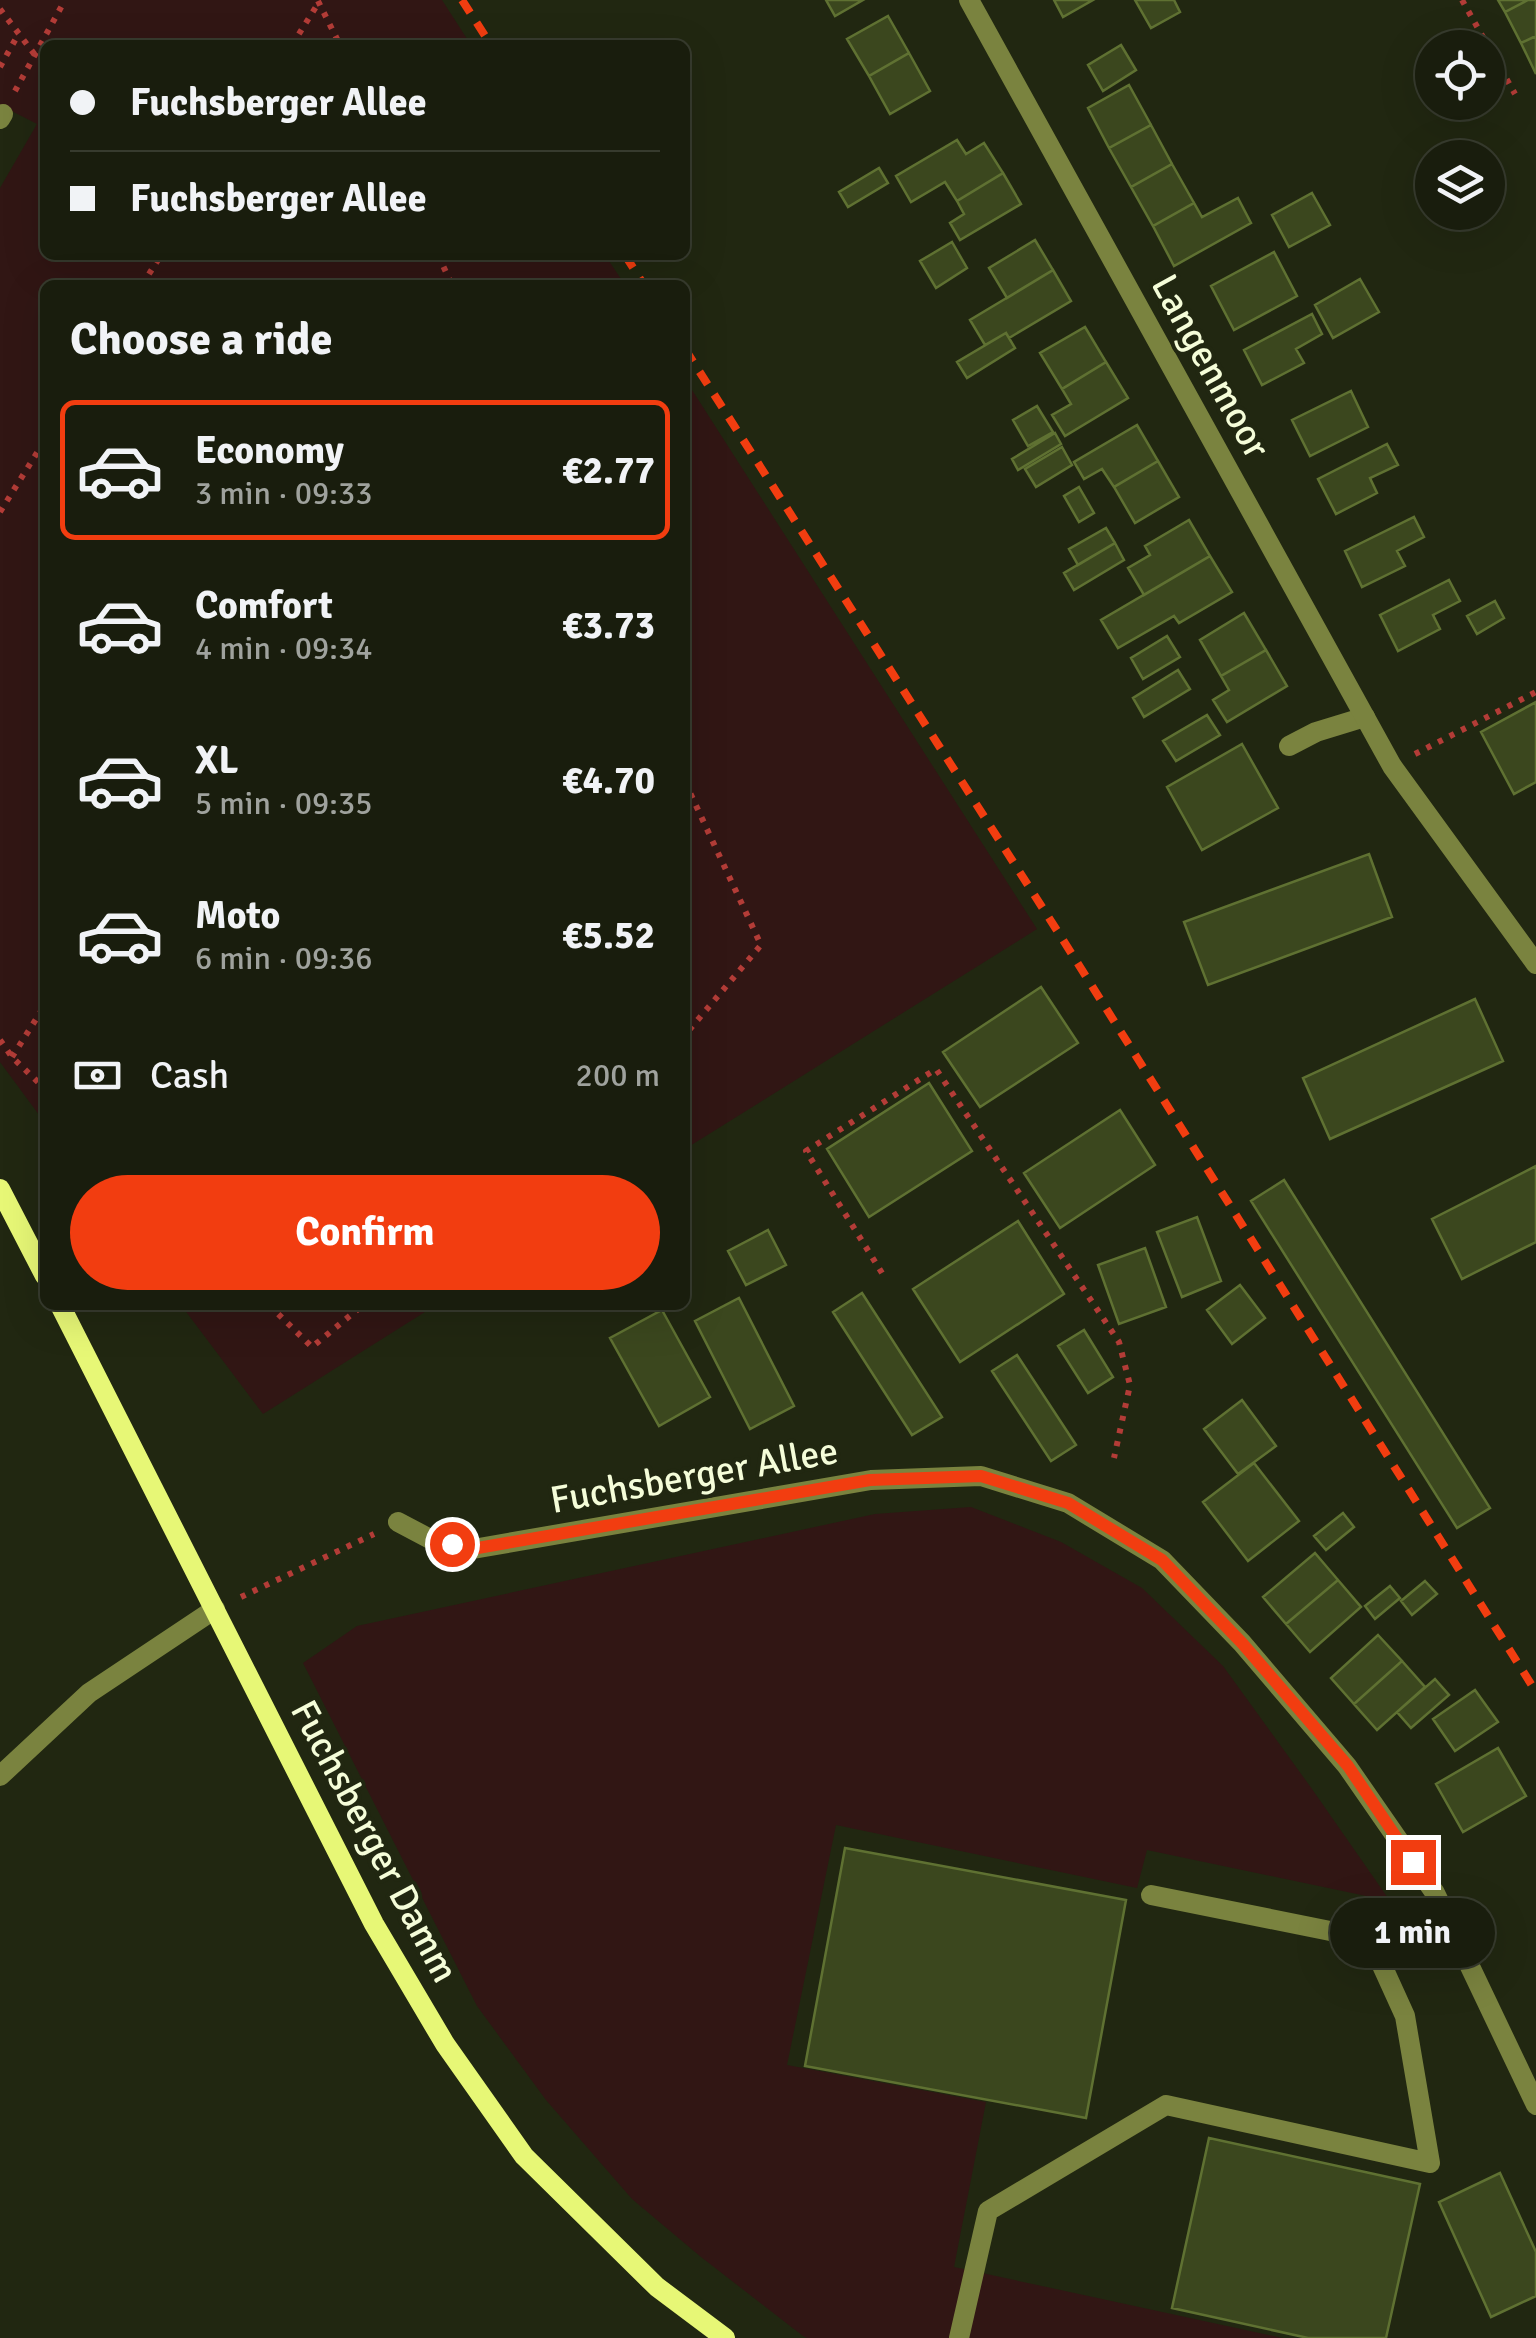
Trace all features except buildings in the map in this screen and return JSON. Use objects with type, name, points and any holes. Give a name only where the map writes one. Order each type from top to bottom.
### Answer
[{"type":"street","name":"Langenmoor","points":[[969,0],[1392,766],[1536,964]]},
{"type":"street","points":[[1290,746],[1316,732],[1365,717]]},
{"type":"street","points":[[0,1188],[40,1266]]},
{"type":"street","name":"Fuchsberger Damm","points":[[63,1310],[374,1924],[444,2044],[524,2156],[657,2287],[725,2338]]},
{"type":"street","name":"Fuchsberger Allee","points":[[398,1522],[432,1540],[472,1549],[870,1480],[981,1476],[1068,1503],[1162,1560],[1242,1643],[1348,1766],[1435,1893],[1536,2105]]},
{"type":"street","points":[[0,1776],[89,1693],[215,1609]]},
{"type":"street","points":[[1151,1895],[1370,1939],[1445,1913]]},
{"type":"street","points":[[958,2338],[988,2211],[1166,2105],[1430,2164],[1405,2016],[1370,1939]]},
{"type":"path","points":[[43,40],[65,0]]},
{"type":"path","points":[[1462,0],[1515,94]]},
{"type":"path","points":[[295,40],[318,1]]},
{"type":"path","points":[[318,1],[338,40]]},
{"type":"path","points":[[0,8],[35,55]]},
{"type":"path","points":[[0,67],[19,34]]},
{"type":"path","points":[[2,117],[40,46]]},
{"type":"path","points":[[0,512],[40,448]]},
{"type":"path","points":[[1392,766],[1536,692]]},
{"type":"path","points":[[690,793],[761,945],[690,1028]]},
{"type":"path","points":[[12,1057],[40,1014]]},
{"type":"path","points":[[0,1040],[40,1084]]},
{"type":"path","points":[[882,1273],[806,1151],[936,1069],[1119,1342],[1130,1385],[1114,1458]]},
{"type":"path","points":[[274,1310],[312,1347],[357,1310]]},
{"type":"path","points":[[215,1609],[398,1522]]},
{"type":"shaded area","points":[[0,0],[442,0],[468,40],[40,40],[40,260],[608,260],[622,280],[40,280],[40,1116],[0,1062],[0,188],[37,124],[0,105]]},
{"type":"shaded area","points":[[690,387],[1037,929],[690,1146]]},
{"type":"shaded area","points":[[185,1310],[428,1310],[263,1414]]},
{"type":"shaded area","points":[[971,1507],[1061,1542],[1142,1588],[1223,1666],[1390,1901],[1147,1850],[1137,1888],[836,1825],[787,2065],[986,2102],[954,2267],[1283,2338],[803,2336],[632,2199],[546,2100],[477,2006],[303,1663],[357,1626],[875,1514]]},
{"type":"railway","points":[[462,0],[488,40]]},
{"type":"railway","points":[[628,260],[641,280]]},
{"type":"railway","points":[[690,357],[1536,1692]]},
{"type":"route","points":[[452,1544],[472,1549],[870,1480],[981,1476],[1068,1503],[1162,1560],[1242,1643],[1348,1766],[1413,1862]]}]
